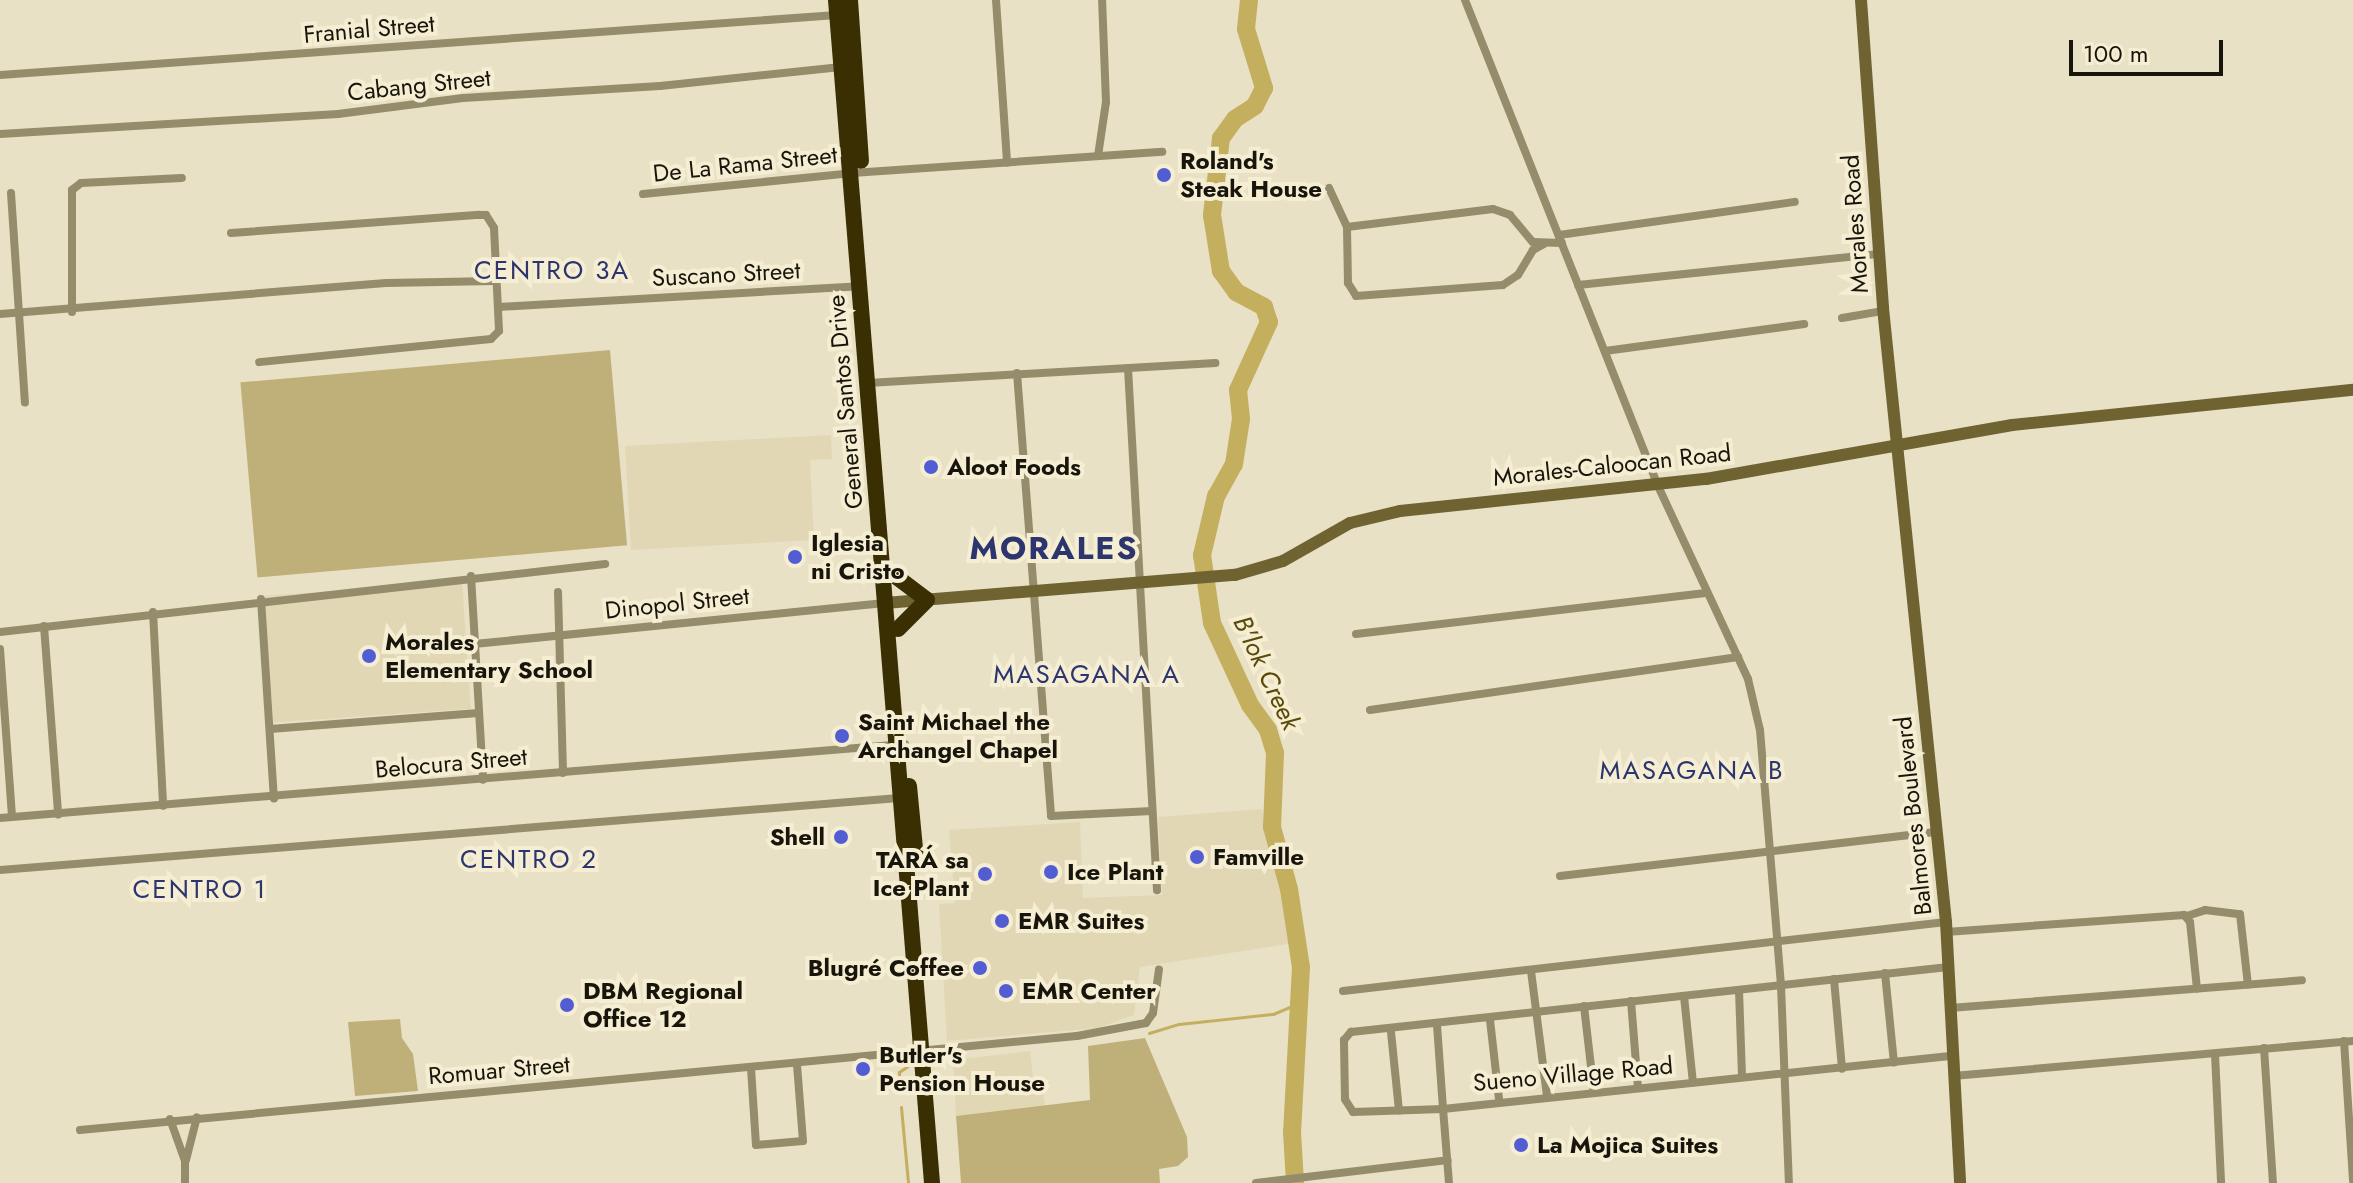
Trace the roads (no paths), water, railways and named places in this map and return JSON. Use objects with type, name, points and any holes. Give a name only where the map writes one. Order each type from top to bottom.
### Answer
[{"type":"highway","name":"General Santos Drive","points":[[850,0],[859,286],[874,383],[894,575],[891,602],[898,629],[899,798],[943,1183]]},
{"type":"highway","name":"General Santos Drive","points":[[836,8],[857,172],[900,744],[927,1051],[932,1183]]},
{"type":"highway","points":[[894,575],[927,600],[898,629]]},
{"type":"street","points":[[996,0],[1007,163]]},
{"type":"street","points":[[1098,156],[1106,102],[1102,0]]},
{"type":"street","points":[[1465,0],[1658,486],[1738,657],[1760,730],[1773,942],[1781,986],[1789,1183]]},
{"type":"street","name":"Morales Road","points":[[1861,0],[1883,311],[1900,445]]},
{"type":"street","name":"Franial Street","points":[[0,75],[836,8]]},
{"type":"street","name":"Cabang Street","points":[[0,134],[338,114],[463,98],[660,86],[842,67]]},
{"type":"street","name":"De La Rama Street","points":[[643,194],[857,172],[1162,152]]},
{"type":"street","points":[[72,312],[72,190],[81,183],[182,178]]},
{"type":"street","points":[[1329,188],[1347,227],[1348,283],[1356,296],[1369,297],[1503,285],[1518,275],[1533,250],[1560,239],[1795,202]]},
{"type":"street","points":[[11,193],[25,403]]},
{"type":"street","points":[[1347,227],[1493,209],[1504,210],[1528,239],[1544,244]]},
{"type":"street","points":[[231,233],[486,215],[494,228],[499,331],[491,339],[259,362]]},
{"type":"street","points":[[1578,285],[1879,254]]},
{"type":"street","points":[[0,314],[18,311],[72,312],[386,283],[495,281]]},
{"type":"street","name":"Suscano Street","points":[[499,307],[859,286]]},
{"type":"street","points":[[1842,318],[1883,311]]},
{"type":"street","points":[[1605,351],[1804,324]]},
{"type":"street","points":[[874,383],[1215,363]]},
{"type":"street","points":[[1128,368],[1157,890]]},
{"type":"street","points":[[1017,373],[1051,816],[1152,811]]},
{"type":"street","name":"Morales-Caloocan Road","points":[[891,602],[1142,586],[1214,578],[1283,561],[1373,516],[1658,486],[2012,425],[2353,390]]},
{"type":"street","name":"Balmores Boulevard","points":[[1900,445],[1946,927],[1950,1056],[1960,1183]]},
{"type":"street","points":[[0,632],[261,599],[605,564]]},
{"type":"street","points":[[471,576],[483,780]]},
{"type":"street","points":[[558,592],[563,773]]},
{"type":"street","points":[[1356,634],[1706,593]]},
{"type":"street","points":[[261,599],[274,799]]},
{"type":"street","name":"Dinopol Street","points":[[474,644],[891,602]]},
{"type":"street","points":[[153,612],[163,806]]},
{"type":"street","points":[[44,626],[58,814]]},
{"type":"street","points":[[0,649],[12,817]]},
{"type":"street","points":[[1370,710],[1738,657]]},
{"type":"street","points":[[270,729],[478,713]]},
{"type":"street","name":"Belocura Street","points":[[0,818],[274,799],[900,744]]},
{"type":"street","points":[[0,870],[899,798]]},
{"type":"street","points":[[1560,876],[1937,832]]},
{"type":"street","points":[[1343,991],[1773,942],[1946,927],[2187,916],[2205,910],[2240,914],[2248,985]]},
{"type":"street","points":[[2187,916],[2197,989]]},
{"type":"street","points":[[1437,1025],[1443,1109],[1356,1113],[1345,1099],[1346,1036],[1584,1006],[1948,967]]},
{"type":"street","name":"Romuar Street","points":[[80,1130],[170,1119],[797,1064],[1142,1026],[1153,1013],[1159,969]]},
{"type":"street","points":[[1531,971],[1547,1096]]},
{"type":"street","points":[[1885,973],[1894,1063]]},
{"type":"street","points":[[1834,979],[1842,1069]]},
{"type":"street","points":[[1950,1008],[2302,980]]},
{"type":"street","points":[[1739,990],[1742,1076]]},
{"type":"street","points":[[1684,996],[1693,1083]]},
{"type":"street","points":[[1631,1001],[1638,1088]]},
{"type":"street","points":[[1584,1006],[1594,1092]]},
{"type":"street","points":[[1490,1020],[1499,1099]]},
{"type":"street","points":[[1391,1032],[1399,1111]]},
{"type":"street","points":[[1953,1076],[2349,1041],[2353,1181]]},
{"type":"street","points":[[2264,1048],[2273,1183]]},
{"type":"street","points":[[2215,1054],[2221,1183]]},
{"type":"street","name":"Sueno Village Road","points":[[1449,1183],[1443,1109],[1499,1099],[1742,1076],[1783,1075],[1950,1056]]},
{"type":"street","points":[[751,1068],[756,1145],[803,1141],[797,1064]]},
{"type":"street","points":[[185,1183],[185,1161],[197,1117]]},
{"type":"street","points":[[170,1119],[185,1161]]},
{"type":"street","points":[[1256,1183],[1314,1173],[1448,1160]]},
{"type":"waterway","name":"B'lok Creek","points":[[1249,0],[1246,29],[1264,88],[1255,106],[1235,119],[1221,138],[1212,215],[1221,271],[1236,292],[1264,307],[1269,322],[1238,390],[1241,419],[1234,464],[1216,496],[1202,555],[1212,623],[1250,705],[1268,730],[1275,753],[1272,827],[1289,889],[1301,967],[1292,1132],[1295,1183]]},
{"type":"waterway","points":[[1149,1033],[1179,1024],[1273,1014],[1299,1003]]},
{"type":"waterway","points":[[900,1093],[899,1072],[908,1066]]},
{"type":"waterway","points":[[901,1107],[908,1183]]},
{"type":"place","name":"Roland's Steak House","points":[[1164,175]]},
{"type":"place","name":"Aloot Foods","points":[[931,467]]},
{"type":"place","name":"Iglesia ni Cristo","points":[[795,557]]},
{"type":"place","name":"Morales Elementary School","points":[[369,656]]},
{"type":"place","name":"Saint Michael the Archangel Chapel","points":[[842,736]]},
{"type":"place","name":"Shell","points":[[841,837]]},
{"type":"place","name":"Famville","points":[[1197,857]]},
{"type":"place","name":"Ice Plant","points":[[1051,872]]},
{"type":"place","name":"TARÁ sa Ice Plant","points":[[985,874]]},
{"type":"place","name":"EMR Suites","points":[[1002,921]]},
{"type":"place","name":"Blugré Coffee","points":[[980,968]]},
{"type":"place","name":"EMR Center","points":[[1006,991]]},
{"type":"place","name":"DBM Regional Office 12","points":[[567,1005]]},
{"type":"place","name":"Butler's Pension House","points":[[863,1069]]},
{"type":"place","name":"La Mojica Suites","points":[[1521,1145]]},
{"type":"district","name":"CENTRO 3A","points":[[552,271]]},
{"type":"district","name":"MORALES","points":[[1054,548]]},
{"type":"district","name":"MASAGANA A","points":[[1087,675]]},
{"type":"district","name":"MASAGANA B","points":[[1692,771]]},
{"type":"district","name":"CENTRO 2","points":[[529,860]]},
{"type":"district","name":"CENTRO 1","points":[[200,890]]}]
